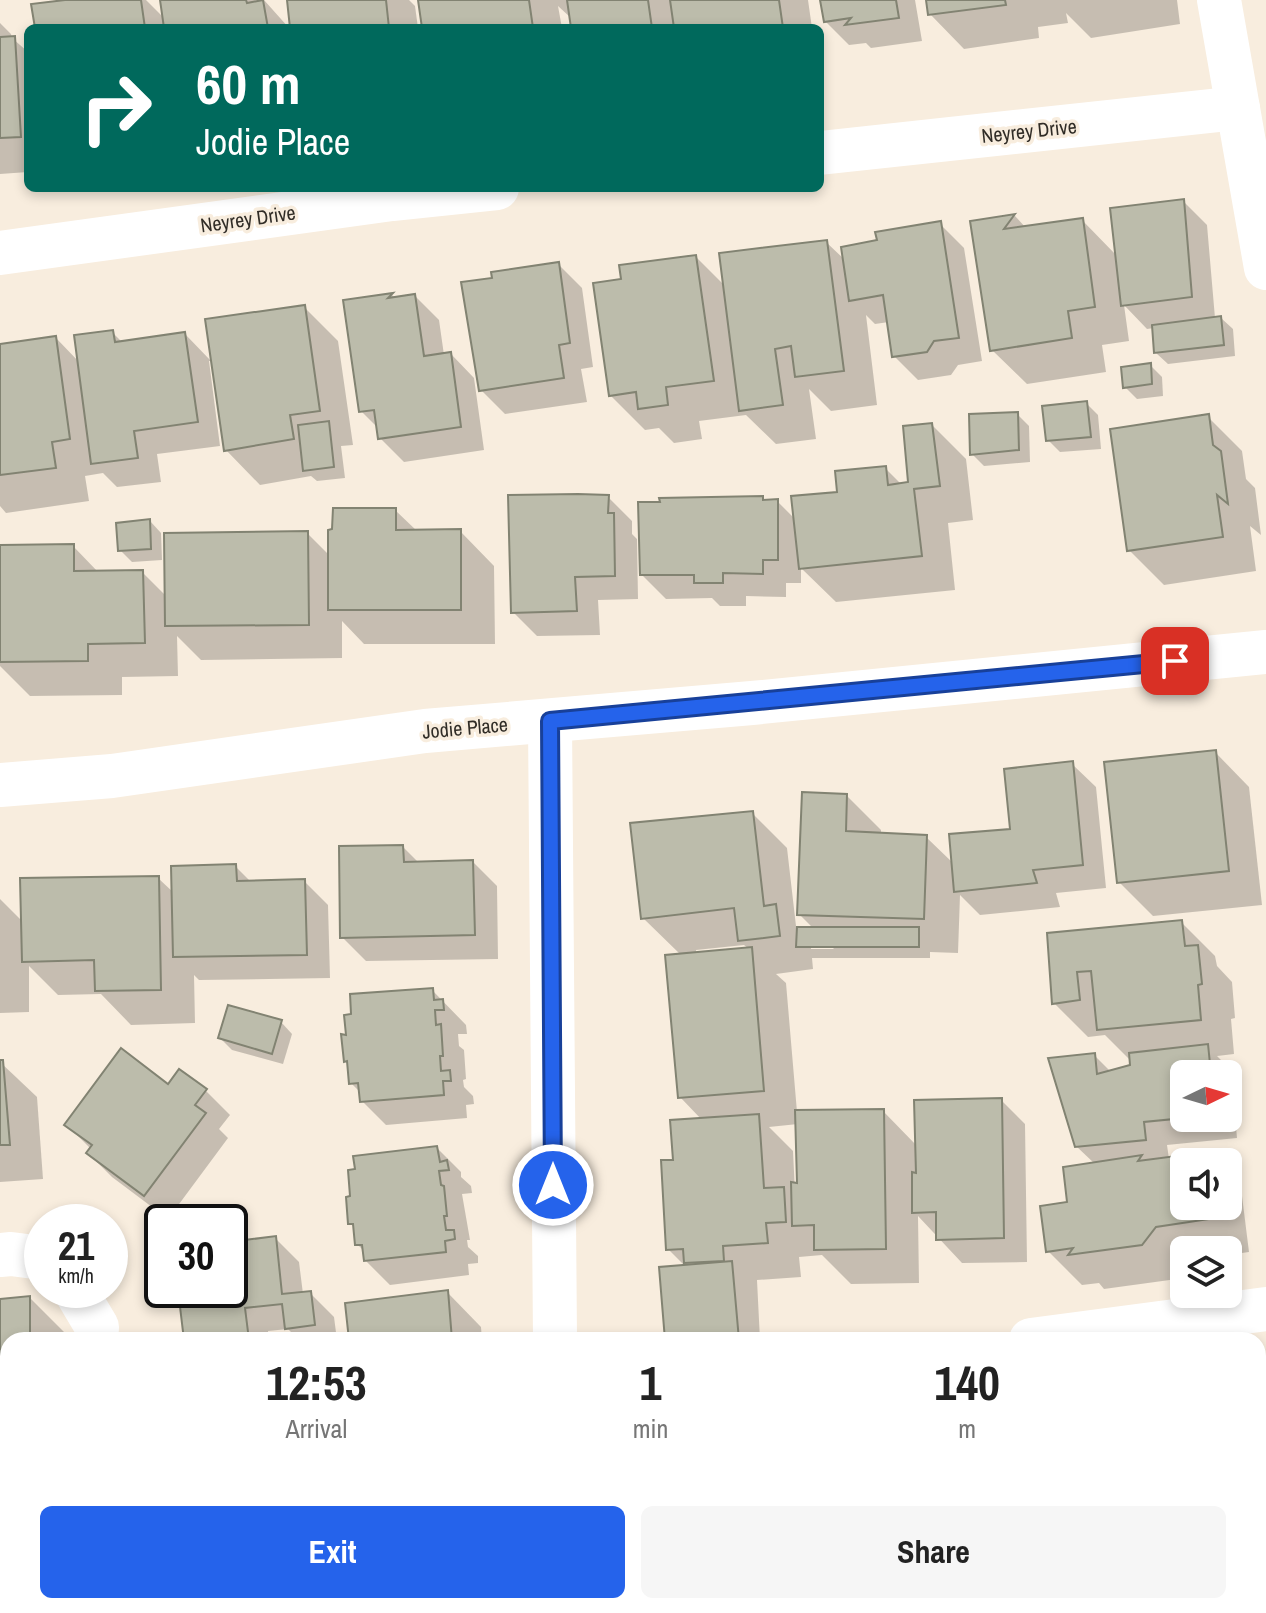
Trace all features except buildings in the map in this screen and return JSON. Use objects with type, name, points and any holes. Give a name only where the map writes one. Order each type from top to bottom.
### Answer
[{"type":"street","points":[[1219,0],[1266,268]]},
{"type":"street","name":"Neyrey Drive","points":[[824,153],[1238,108]]},
{"type":"street","name":"Neyrey Drive","points":[[0,253],[459,192]]},
{"type":"street","name":"Jodie Place","points":[[0,785],[112,776],[425,731],[1266,652]]},
{"type":"street","points":[[550,721],[555,1332]]},
{"type":"street","points":[[0,1255],[24,1256]]},
{"type":"street","points":[[86,1308],[97,1327],[97,1332]]},
{"type":"street","points":[[1092,1332],[1266,1309]]},
{"type":"route","points":[[553,1185],[550,721],[1175,661]]}]
